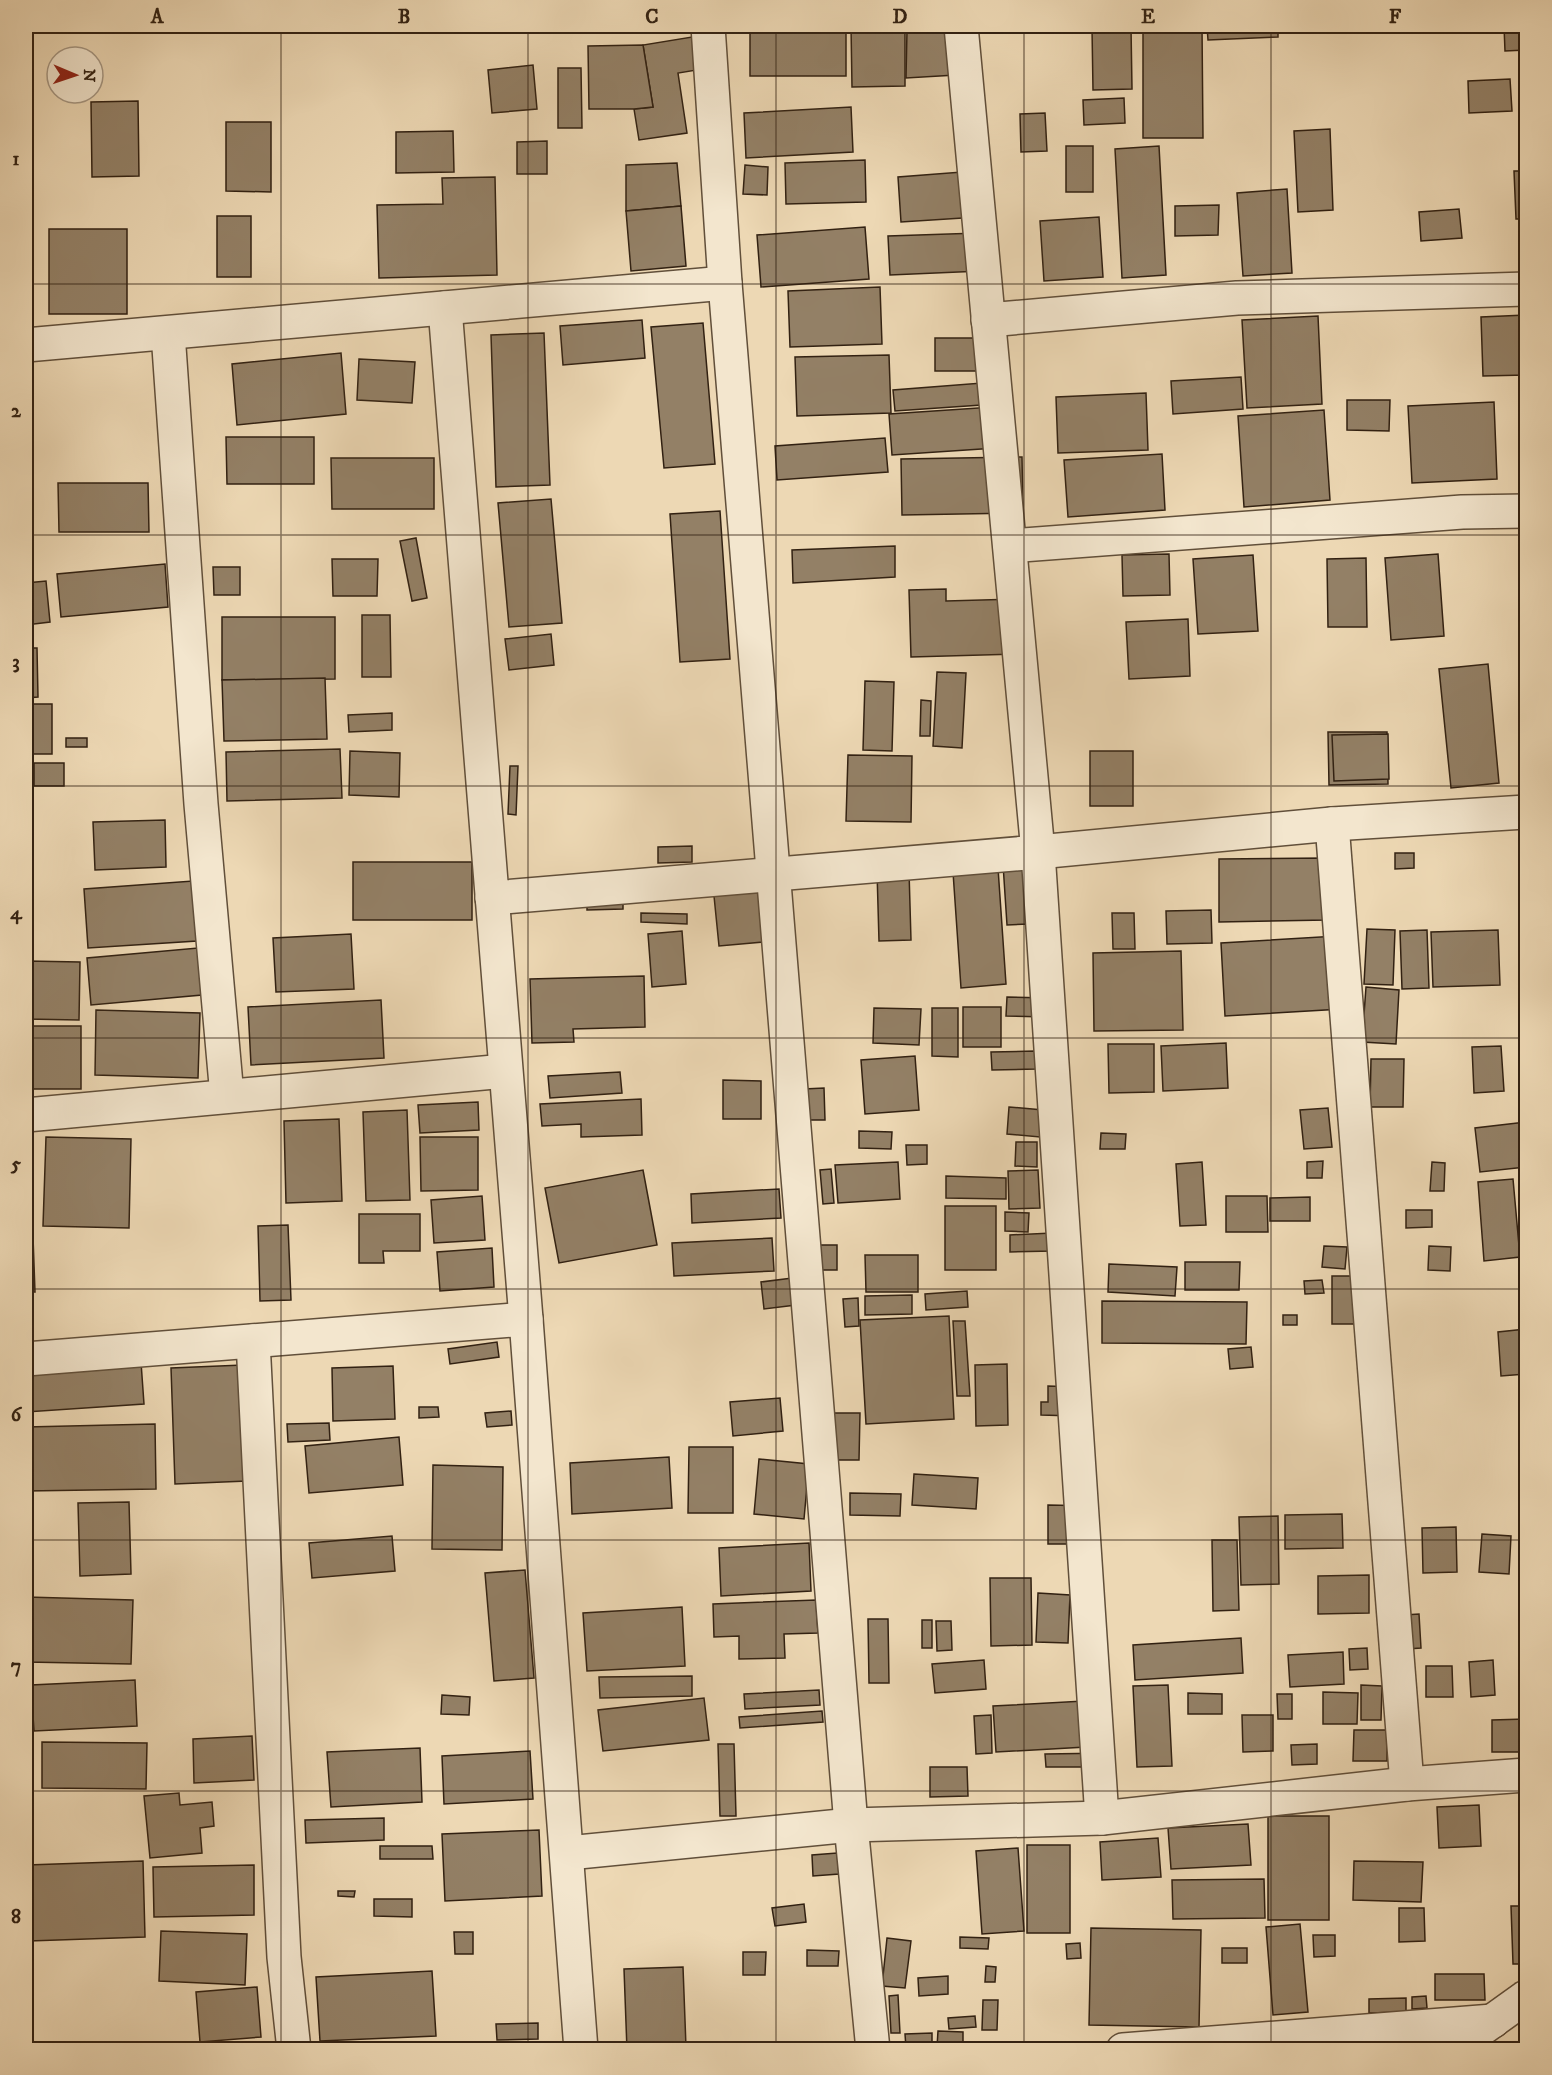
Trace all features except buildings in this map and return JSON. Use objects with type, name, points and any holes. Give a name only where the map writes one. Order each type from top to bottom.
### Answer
[{"type":"street","points":[[708,26],[725,283],[773,873],[851,1825],[873,2049]]},
{"type":"street","points":[[961,26],[1038,852],[1102,1818]]},
{"type":"street","points":[[26,345],[725,283]]},
{"type":"street","points":[[988,320],[1237,298],[1527,289]]},
{"type":"street","points":[[445,308],[568,1853],[581,2049]]},
{"type":"street","points":[[168,333],[201,804],[227,1096]]},
{"type":"street","points":[[1010,546],[1462,512],[1527,511]]},
{"type":"street","points":[[492,898],[1038,852],[1332,824],[1527,812]]},
{"type":"street","points":[[1332,824],[1407,1784]]},
{"type":"street","points":[[26,1115],[505,1071]]},
{"type":"street","points":[[26,1359],[526,1320]]},
{"type":"street","points":[[253,1341],[284,1957],[294,2049]]},
{"type":"street","points":[[568,1853],[851,1825],[1102,1818],[1407,1784],[1527,1775]]},
{"type":"street","points":[[1452,2049],[1527,1997]]},
{"type":"street","points":[[1123,2049],[1492,2021]]}]
